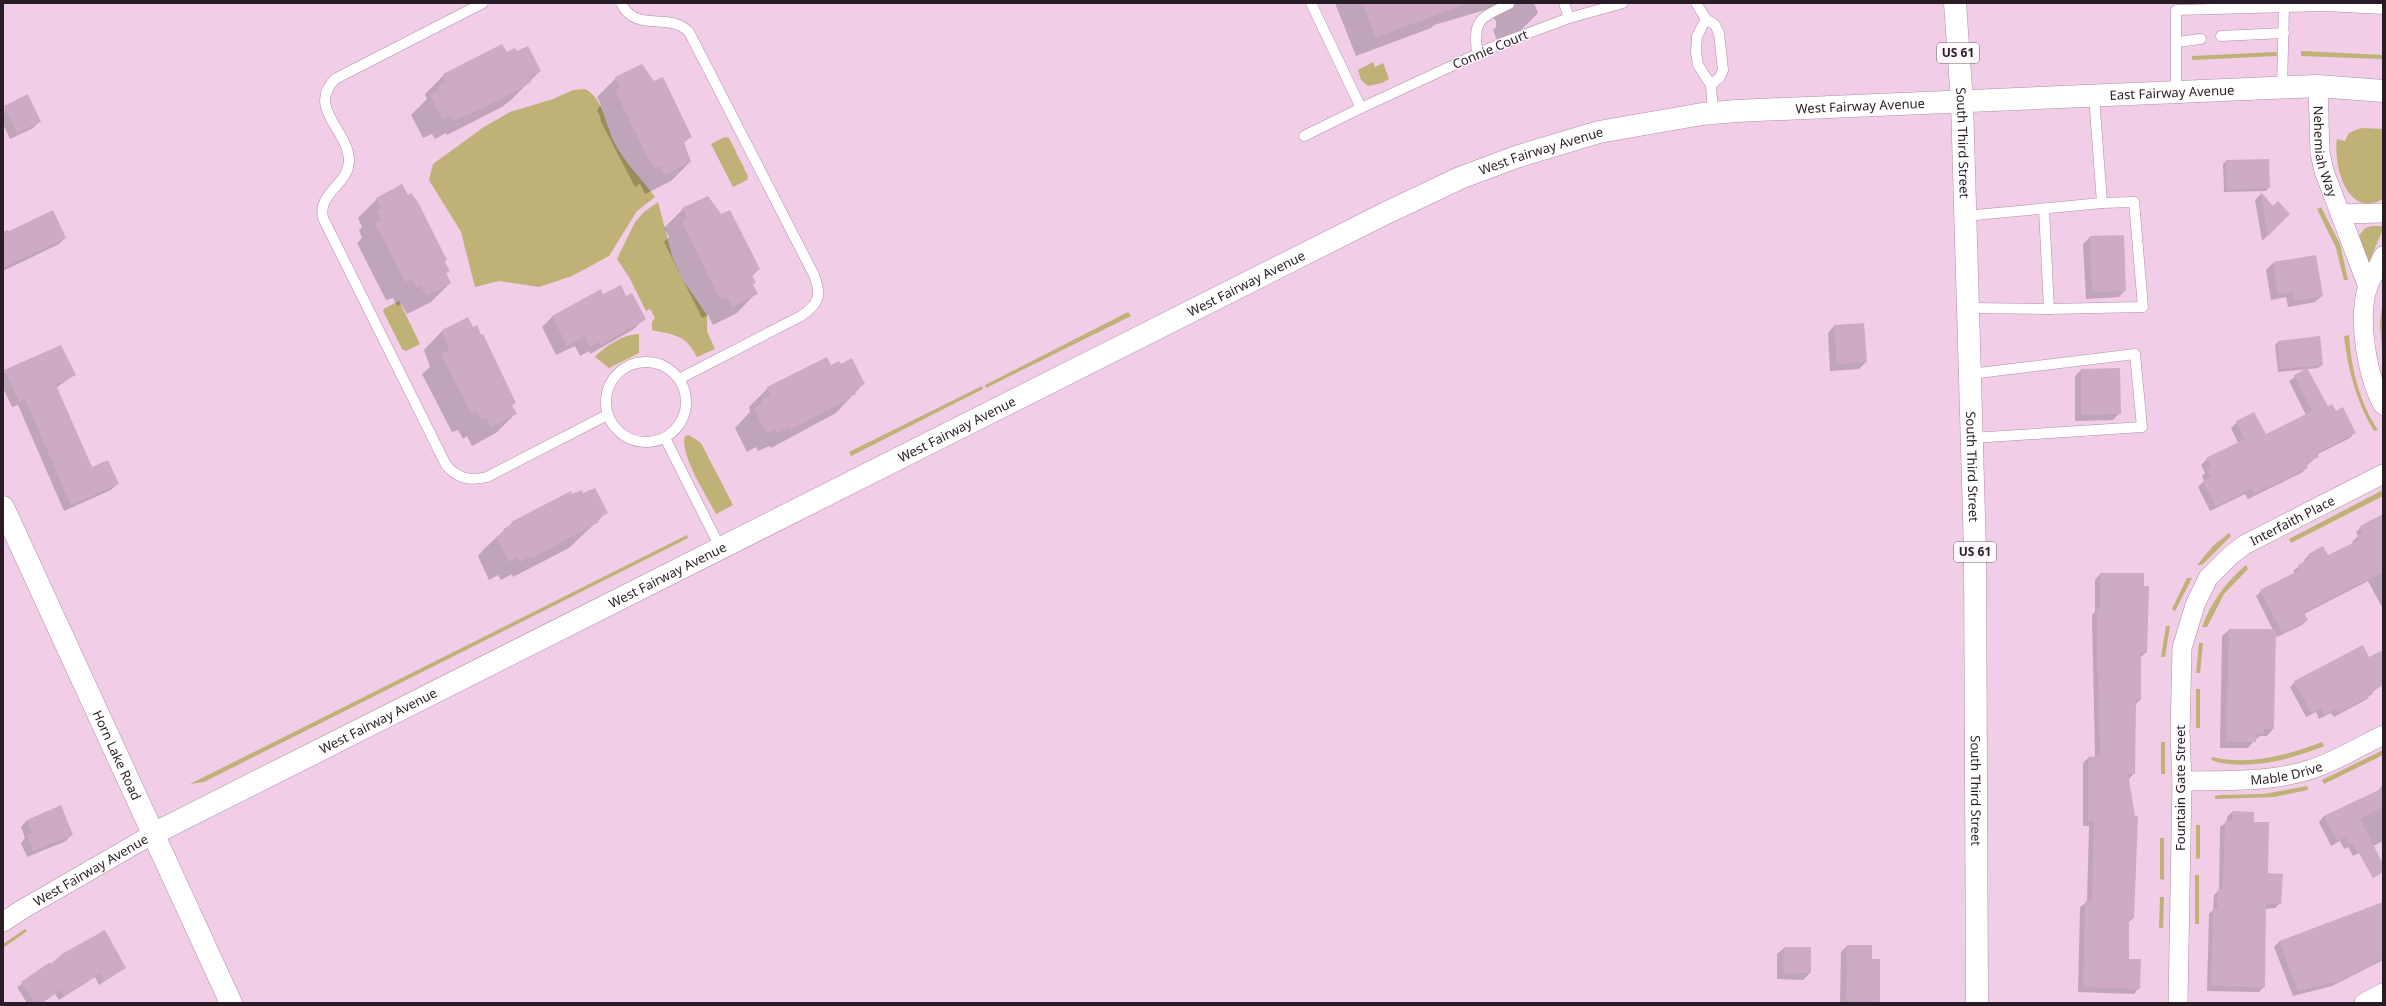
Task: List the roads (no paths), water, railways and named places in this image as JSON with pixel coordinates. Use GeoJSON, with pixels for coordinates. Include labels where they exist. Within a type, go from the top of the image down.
{"type":"FeatureCollection","features":[{"type":"Feature","properties":{"kind":"main road","name":"South Third Street"},"geometry":{"type":"LineString","coordinates":[[1955,3],[1962,102],[1976,559],[1977,1003]]}},
{"type":"Feature","properties":{"kind":"main road","name":"East Fairway Avenue"},"geometry":{"type":"LineString","coordinates":[[1962,102],[2318,86],[2383,91]]}},
{"type":"Feature","properties":{"kind":"main road","name":"West Fairway Avenue"},"geometry":{"type":"LineString","coordinates":[[153,834],[721,549],[1069,371],[1460,178],[1516,157],[1599,132],[1713,113],[1962,102]]}},
{"type":"Feature","properties":{"kind":"main road","name":"Horn Lake Road"},"geometry":{"type":"LineString","coordinates":[[3,508],[231,1003]]}},
{"type":"Feature","properties":{"kind":"street","name":"Nehemiah Way"},"geometry":{"type":"LineString","coordinates":[[2318,86],[2320,153],[2324,171],[2342,214],[2368,287]]}},
{"type":"Feature","properties":{"kind":"street","name":"Nehemiah Way"},"geometry":{"type":"LineString","coordinates":[[2342,214],[2383,213]]}},
{"type":"Feature","properties":{"kind":"street","name":"Nehemiah Way"},"geometry":{"type":"LineString","coordinates":[[2383,256],[2368,287],[2364,327],[2366,356],[2369,371],[2383,405]]}},
{"type":"Feature","properties":{"kind":"street","name":"Interfaith Place"},"geometry":{"type":"LineString","coordinates":[[2208,578],[2230,556],[2244,545],[2383,474]]}},
{"type":"Feature","properties":{"kind":"street","name":"Fountain Gate Street"},"geometry":{"type":"LineString","coordinates":[[2178,1003],[2182,780],[2180,733],[2182,648],[2195,605],[2208,578]]}},
{"type":"Feature","properties":{"kind":"street","name":"Mable Drive"},"geometry":{"type":"LineString","coordinates":[[2182,780],[2237,780],[2287,776],[2320,766],[2383,735]]}},
{"type":"Feature","properties":{"kind":"street","name":"West Fairway Avenue"},"geometry":{"type":"LineString","coordinates":[[3,922],[153,834]]}},
{"type":"Feature","properties":{"kind":"street"},"geometry":{"type":"LineString","coordinates":[[2364,1003],[2383,993]]}},
{"type":"Feature","properties":{"kind":"lane"},"geometry":{"type":"LineString","coordinates":[[483,3],[335,79],[328,86],[324,102],[347,150],[349,160],[344,177],[326,196],[322,204],[323,218],[446,465],[452,472],[467,480],[487,477],[607,415]]}},
{"type":"Feature","properties":{"kind":"lane"},"geometry":{"type":"LineString","coordinates":[[621,3],[628,12],[646,22],[678,23],[689,32],[814,275],[819,289],[815,304],[800,316],[679,379]]}},
{"type":"Feature","properties":{"kind":"lane"},"geometry":{"type":"LineString","coordinates":[[1311,3],[1362,108]]}},
{"type":"Feature","properties":{"kind":"lane"},"geometry":{"type":"LineString","coordinates":[[1564,3],[1569,18]]}},
{"type":"Feature","properties":{"kind":"lane","name":"Connie Court"},"geometry":{"type":"LineString","coordinates":[[1304,136],[1477,53],[1569,18],[1623,3]]}},
{"type":"Feature","properties":{"kind":"lane"},"geometry":{"type":"LineString","coordinates":[[1696,3],[1706,19],[1715,25],[1719,33],[1723,70],[1720,77],[1711,85]]}},
{"type":"Feature","properties":{"kind":"lane"},"geometry":{"type":"LineString","coordinates":[[1477,53],[1475,32],[1478,22],[1485,16],[1509,4]]}},
{"type":"Feature","properties":{"kind":"lane"},"geometry":{"type":"LineString","coordinates":[[2176,92],[2176,10],[2326,6],[2383,9]]}},
{"type":"Feature","properties":{"kind":"lane"},"geometry":{"type":"LineString","coordinates":[[2282,88],[2284,7]]}},
{"type":"Feature","properties":{"kind":"lane"},"geometry":{"type":"LineString","coordinates":[[1706,19],[1697,36],[1696,52],[1698,65],[1711,85],[1713,113]]}},
{"type":"Feature","properties":{"kind":"lane"},"geometry":{"type":"LineString","coordinates":[[2221,36],[2284,33]]}},
{"type":"Feature","properties":{"kind":"lane"},"geometry":{"type":"LineString","coordinates":[[2177,42],[2201,38]]}},
{"type":"Feature","properties":{"kind":"lane"},"geometry":{"type":"LineString","coordinates":[[2094,96],[2102,203]]}},
{"type":"Feature","properties":{"kind":"lane"},"geometry":{"type":"LineString","coordinates":[[1965,216],[2102,203],[2134,202],[2143,307],[2049,309],[1968,308]]}},
{"type":"Feature","properties":{"kind":"lane"},"geometry":{"type":"LineString","coordinates":[[2044,209],[2049,309]]}},
{"type":"Feature","properties":{"kind":"lane"},"geometry":{"type":"LineString","coordinates":[[1970,374],[2060,361],[2135,354],[2142,427],[1972,438]]}},
{"type":"Feature","properties":{"kind":"lane"},"geometry":{"type":"LineString","coordinates":[[638,363],[658,364],[670,370],[679,379],[684,391],[685,410],[678,426],[665,438],[647,442],[630,439],[615,428],[607,415],[606,400],[609,388],[616,376],[626,368],[638,363]]}},
{"type":"Feature","properties":{"kind":"lane"},"geometry":{"type":"LineString","coordinates":[[665,438],[721,549]]}}]}
